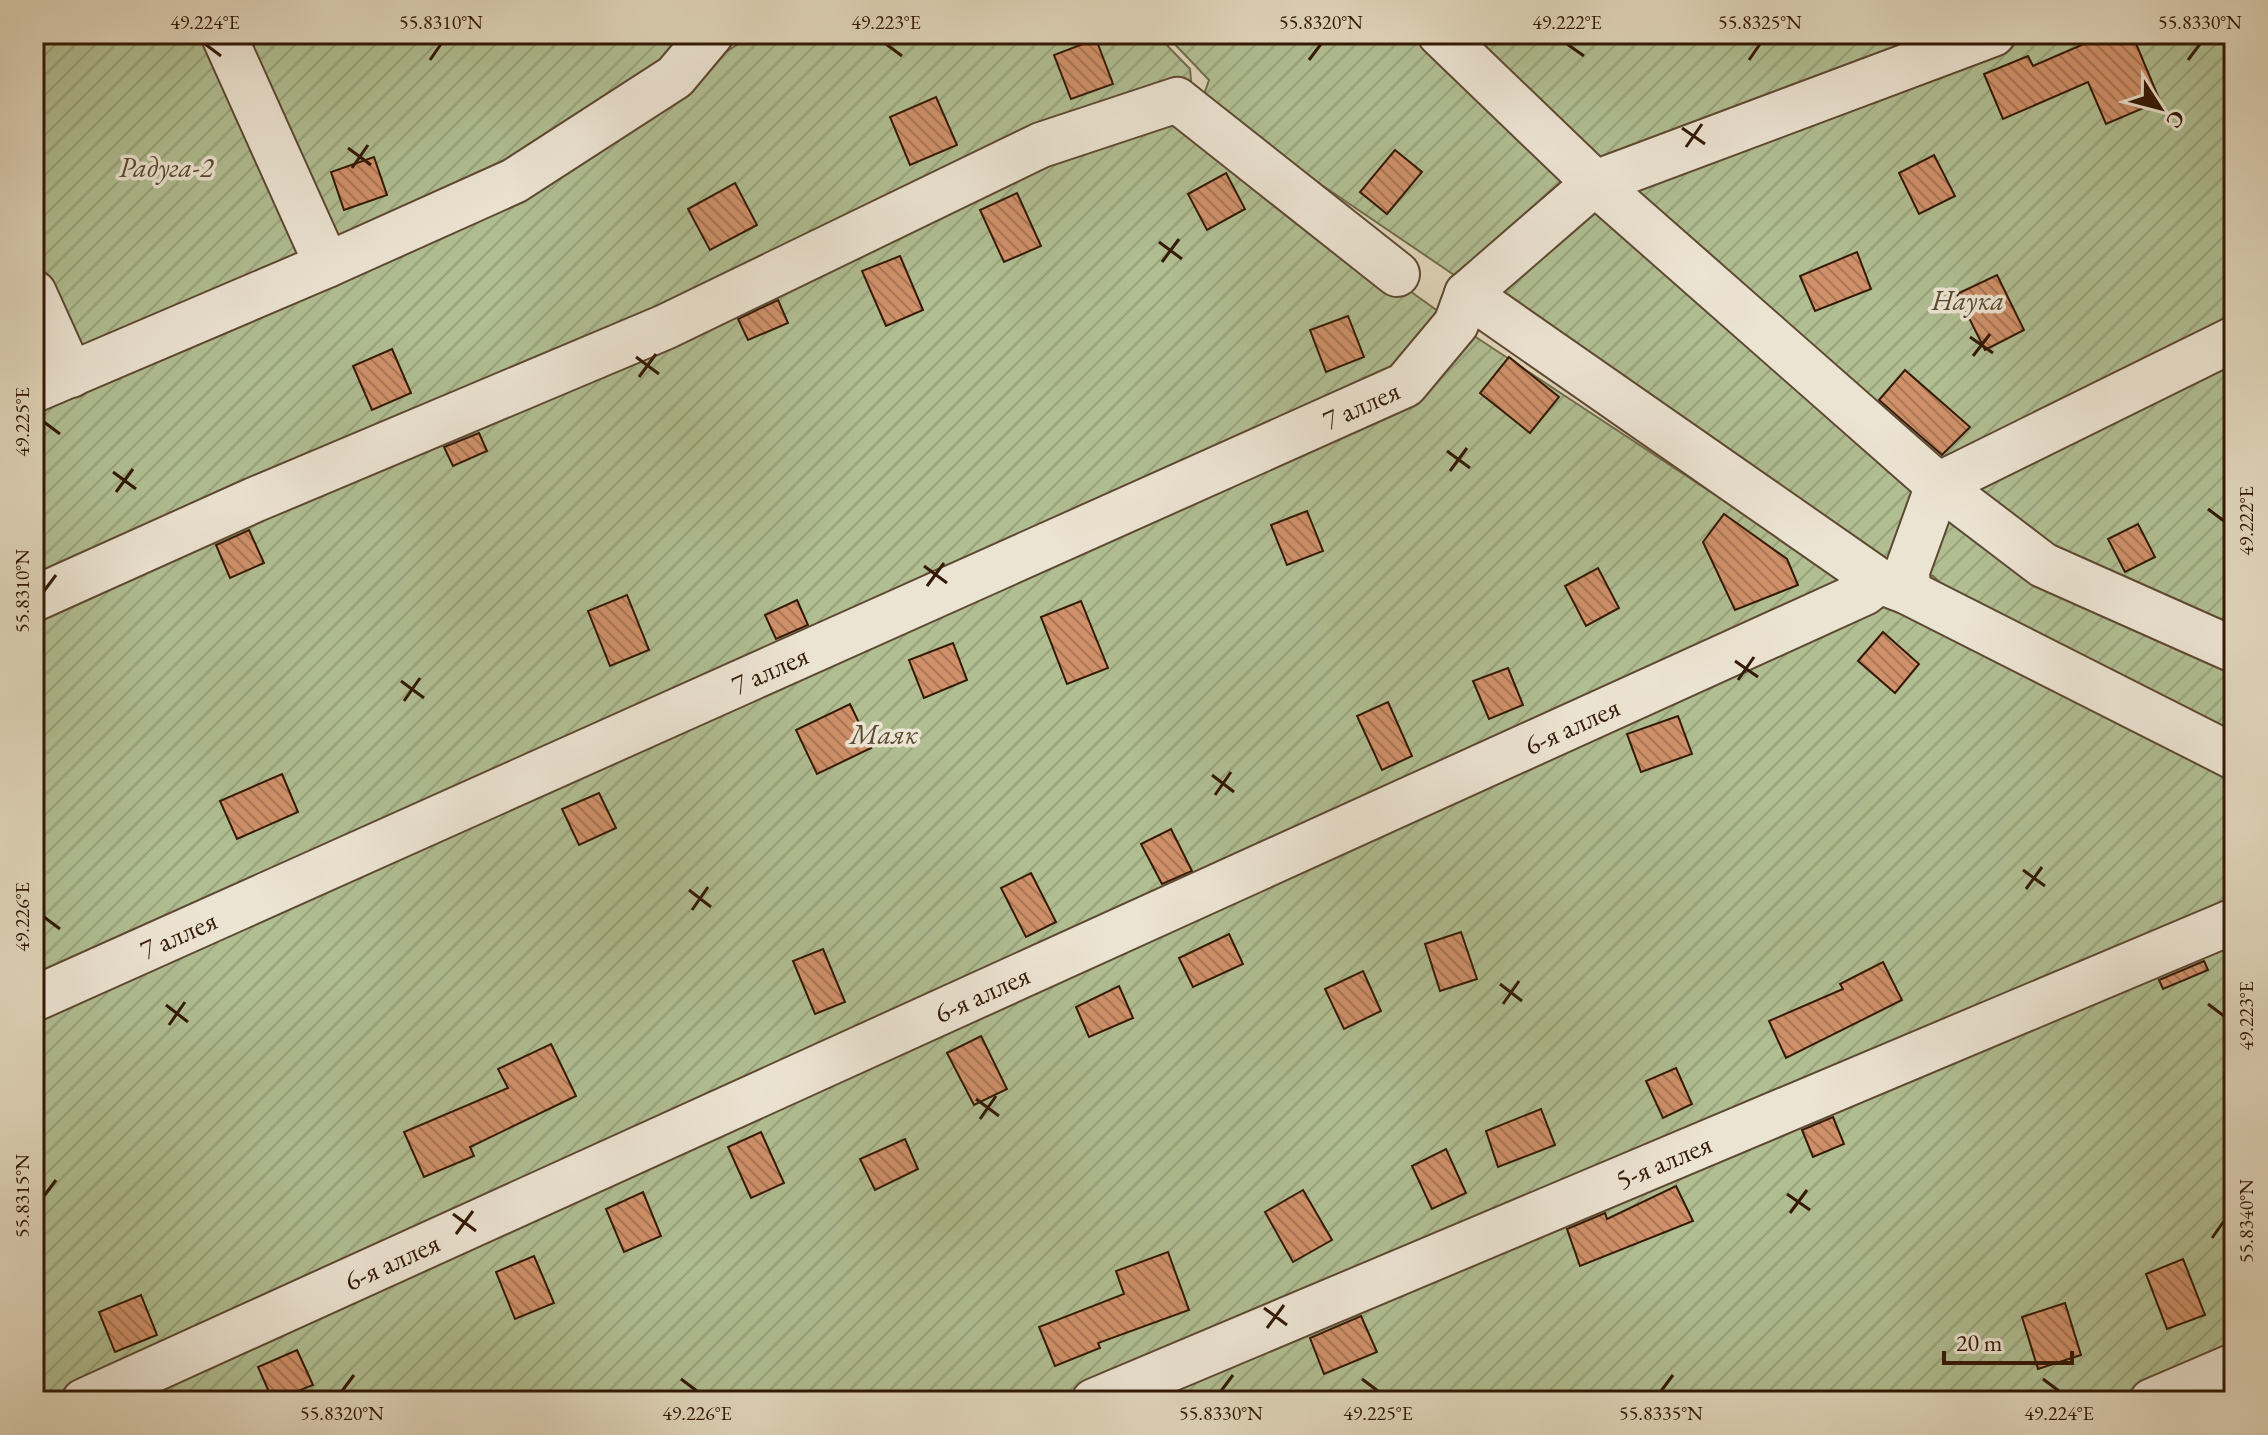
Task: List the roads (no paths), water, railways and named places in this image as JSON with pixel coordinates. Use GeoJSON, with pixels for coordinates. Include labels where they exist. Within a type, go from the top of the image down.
{"type":"FeatureCollection","features":[{"type":"Feature","properties":{"kind":"street"},"geometry":{"type":"LineString","coordinates":[[223,34],[327,265]]}},
{"type":"Feature","properties":{"kind":"street"},"geometry":{"type":"LineString","coordinates":[[34,293],[52,382],[327,265],[514,181],[675,77],[711,34]]}},
{"type":"Feature","properties":{"kind":"street"},"geometry":{"type":"LineString","coordinates":[[1440,34],[1595,183],[1938,485],[2043,565],[2234,650]]}},
{"type":"Feature","properties":{"kind":"street"},"geometry":{"type":"LineString","coordinates":[[1993,34],[1595,183],[1467,294],[1894,586],[2234,757]]}},
{"type":"Feature","properties":{"kind":"street"},"geometry":{"type":"LineString","coordinates":[[34,599],[254,500],[665,327],[1041,145],[1177,100],[1397,274]]}},
{"type":"Feature","properties":{"kind":"street","name":"7 аллея"},"geometry":{"type":"LineString","coordinates":[[34,999],[1405,385],[1456,324],[1467,294]]}},
{"type":"Feature","properties":{"kind":"street"},"geometry":{"type":"LineString","coordinates":[[1894,586],[1907,571],[1938,485],[2234,339]]}},
{"type":"Feature","properties":{"kind":"street","name":"6-я аллея"},"geometry":{"type":"LineString","coordinates":[[84,1401],[1864,593],[1894,586]]}},
{"type":"Feature","properties":{"kind":"street","name":"5-я аллея"},"geometry":{"type":"LineString","coordinates":[[1094,1401],[2234,921]]}},
{"type":"Feature","properties":{"kind":"street"},"geometry":{"type":"LineString","coordinates":[[2152,1401],[2234,1366]]}},
{"type":"Feature","properties":{"kind":"park label","name":"Радуга-2"},"geometry":{"type":"Point","coordinates":[166,167]}},
{"type":"Feature","properties":{"kind":"park label","name":"Наука"},"geometry":{"type":"Point","coordinates":[1968,300]}},
{"type":"Feature","properties":{"kind":"park label","name":"Маяк"},"geometry":{"type":"Point","coordinates":[884,734]}}]}
